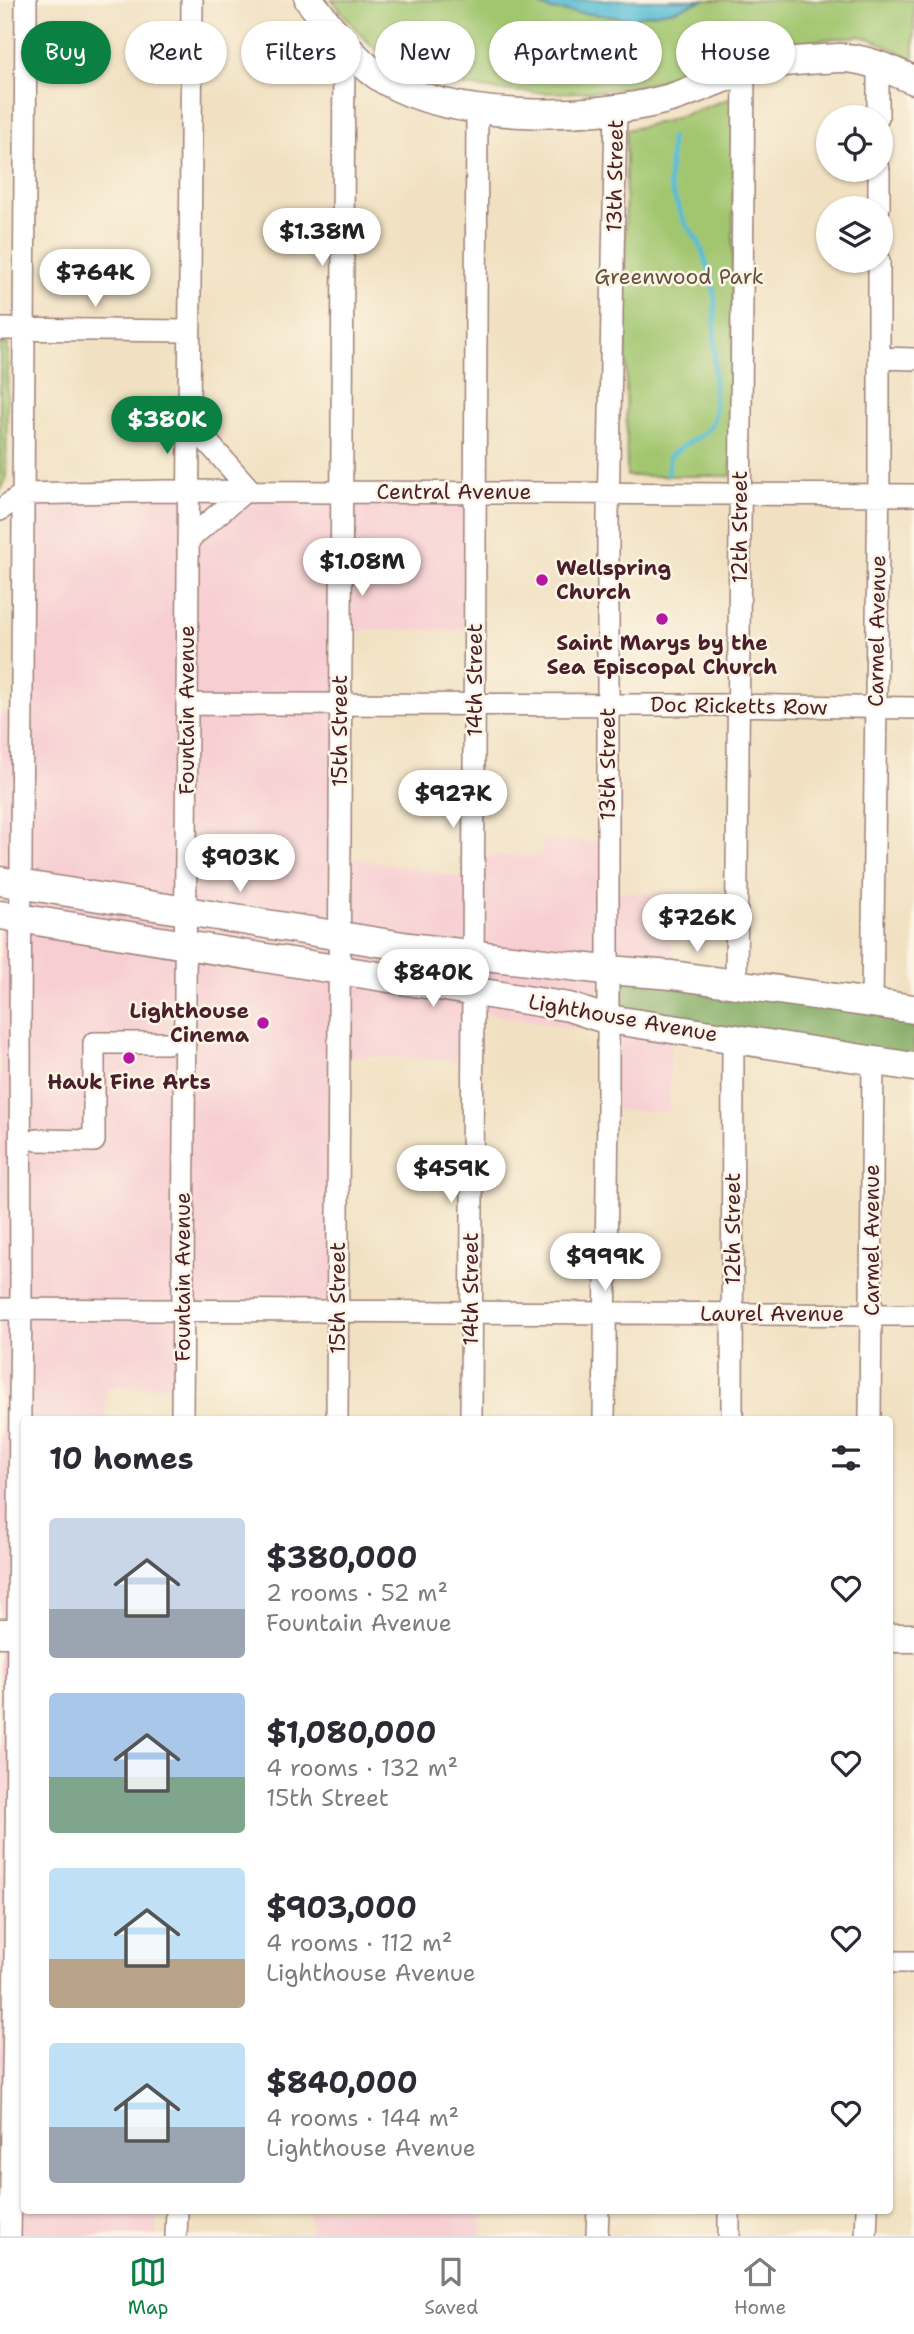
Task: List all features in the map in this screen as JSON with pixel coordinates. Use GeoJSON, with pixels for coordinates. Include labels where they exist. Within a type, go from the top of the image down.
{"type":"FeatureCollection","features":[{"type":"Feature","properties":{"kind":"main road"},"geometry":{"type":"LineString","coordinates":[[309,0],[326,21]]}},
{"type":"Feature","properties":{"kind":"main road"},"geometry":{"type":"LineString","coordinates":[[795,63],[853,58],[914,80]]}},
{"type":"Feature","properties":{"kind":"main road"},"geometry":{"type":"LineString","coordinates":[[361,61],[387,82],[417,95],[477,109],[543,113],[616,109],[661,101],[711,84]]}},
{"type":"Feature","properties":{"kind":"main road","name":"Lighthouse Avenue"},"geometry":{"type":"LineString","coordinates":[[12,899],[185,911],[473,956],[672,975],[914,1009]]}},
{"type":"Feature","properties":{"kind":"main road","name":"Lighthouse Avenue"},"geometry":{"type":"LineString","coordinates":[[12,899],[185,945],[569,1007],[608,1019],[914,1067]]}},
{"type":"Feature","properties":{"kind":"main road"},"geometry":{"type":"LineString","coordinates":[[893,1638],[914,1638]]}},
{"type":"Feature","properties":{"kind":"street"},"geometry":{"type":"LineString","coordinates":[[10,2236],[14,1633],[10,1309],[12,899],[23,494],[26,0]]}},
{"type":"Feature","properties":{"kind":"street","name":"Fountain Avenue"},"geometry":{"type":"LineString","coordinates":[[182,1416],[192,0]]}},
{"type":"Feature","properties":{"kind":"street"},"geometry":{"type":"LineString","coordinates":[[878,65],[878,105]]}},
{"type":"Feature","properties":{"kind":"street","name":"15th Street"},"geometry":{"type":"LineString","coordinates":[[337,1416],[344,84]]}},
{"type":"Feature","properties":{"kind":"street","name":"12th Street"},"geometry":{"type":"LineString","coordinates":[[736,984],[744,84]]}},
{"type":"Feature","properties":{"kind":"street","name":"14th Street"},"geometry":{"type":"LineString","coordinates":[[471,1416],[477,109]]}},
{"type":"Feature","properties":{"kind":"street","name":"13th Street"},"geometry":{"type":"LineString","coordinates":[[604,1416],[608,1019],[608,494],[616,109]]}},
{"type":"Feature","properties":{"kind":"street","name":"Carmel Avenue"},"geometry":{"type":"LineString","coordinates":[[872,1002],[879,273]]}},
{"type":"Feature","properties":{"kind":"street"},"geometry":{"type":"LineString","coordinates":[[0,329],[189,331]]}},
{"type":"Feature","properties":{"kind":"street"},"geometry":{"type":"LineString","coordinates":[[880,359],[914,359]]}},
{"type":"Feature","properties":{"kind":"street"},"geometry":{"type":"LineString","coordinates":[[187,540],[248,492],[188,420]]}},
{"type":"Feature","properties":{"kind":"street","name":"Central Avenue"},"geometry":{"type":"LineString","coordinates":[[23,494],[477,491],[914,495]]}},
{"type":"Feature","properties":{"kind":"street"},"geometry":{"type":"LineString","coordinates":[[0,510],[23,494]]}},
{"type":"Feature","properties":{"kind":"street","name":"Doc Ricketts Row"},"geometry":{"type":"LineString","coordinates":[[187,704],[914,708]]}},
{"type":"Feature","properties":{"kind":"street","name":"12th Street"},"geometry":{"type":"LineString","coordinates":[[732,1416],[733,1038]]}},
{"type":"Feature","properties":{"kind":"street"},"geometry":{"type":"LineString","coordinates":[[37,1140],[94,1141],[94,1043],[167,1043]]}},
{"type":"Feature","properties":{"kind":"street","name":"Carmel Avenue"},"geometry":{"type":"LineString","coordinates":[[870,1416],[873,1060]]}},
{"type":"Feature","properties":{"kind":"street","name":"Laurel Avenue"},"geometry":{"type":"LineString","coordinates":[[10,1309],[914,1315]]}},
{"type":"Feature","properties":{"kind":"street"},"geometry":{"type":"LineString","coordinates":[[893,1962],[914,1962]]}},
{"type":"Feature","properties":{"kind":"street"},"geometry":{"type":"LineString","coordinates":[[176,2236],[177,2214]]}},
{"type":"Feature","properties":{"kind":"street"},"geometry":{"type":"LineString","coordinates":[[597,2214],[597,2236]]}},
{"type":"Feature","properties":{"kind":"street"},"geometry":{"type":"LineString","coordinates":[[729,2214],[729,2236]]}},
{"type":"Feature","properties":{"kind":"street"},"geometry":{"type":"LineString","coordinates":[[866,2236],[867,2214]]}},
{"type":"Feature","properties":{"kind":"shaded area"},"geometry":{"type":"Polygon","coordinates":[[[476,491],[475,630],[341,630],[340,855],[473,880],[473,855],[542,857],[543,841],[608,842],[608,892],[674,894],[669,1112],[608,1110],[607,1034],[473,1011],[472,1061],[339,1055],[339,1312],[183,1309],[182,1387],[106,1386],[106,1416],[21,1416],[18,1633],[0,1633],[0,711],[22,714],[23,494],[476,491]]]}},
{"type":"Feature","properties":{"kind":"shaded area"},"geometry":{"type":"Polygon","coordinates":[[[21,1646],[21,2214],[157,2214],[157,2236],[0,2236],[0,1647],[21,1646]]]}},
{"type":"Feature","properties":{"kind":"shaded area"},"geometry":{"type":"Polygon","coordinates":[[[309,2214],[482,2214],[482,2236],[310,2236],[309,2214]]]}},
{"type":"Feature","properties":{"kind":"green space"},"geometry":{"type":"Polygon","coordinates":[[[332,0],[914,0],[914,59],[859,36],[795,43],[795,21],[676,21],[676,76],[662,80],[662,21],[489,21],[489,84],[644,84],[594,91],[516,92],[459,84],[475,84],[475,21],[375,21],[375,48],[361,34],[361,21],[349,21],[332,0]]]}},
{"type":"Feature","properties":{"kind":"green space","name":"Greenwood Park"},"geometry":{"type":"Polygon","coordinates":[[[734,97],[731,476],[627,476],[626,130],[666,121],[734,97]]]}},
{"type":"Feature","properties":{"kind":"green space"},"geometry":{"type":"Polygon","coordinates":[[[0,344],[8,344],[6,476],[0,490],[0,344]]]}},
{"type":"Feature","properties":{"kind":"green space"},"geometry":{"type":"Polygon","coordinates":[[[621,977],[914,1017],[914,1057],[617,1011],[621,977]]]}},
{"type":"Feature","properties":{"kind":"water"},"geometry":{"type":"Polygon","coordinates":[[[536,0],[704,0],[675,10],[628,18],[551,10],[536,0]]]}},
{"type":"Feature","properties":{"kind":"waterway"},"geometry":{"type":"LineString","coordinates":[[668,474],[669,458],[708,429],[715,410],[715,301],[712,279],[699,242],[685,223],[669,185],[671,137]]}},
{"type":"Feature","properties":{"kind":"place","name":"Wellspring Church"},"geometry":{"type":"Point","coordinates":[542,580]}},
{"type":"Feature","properties":{"kind":"place","name":"Saint Marys by the Sea Episcopal Church"},"geometry":{"type":"Point","coordinates":[662,619]}},
{"type":"Feature","properties":{"kind":"place","name":"Lighthouse Cinema"},"geometry":{"type":"Point","coordinates":[263,1023]}},
{"type":"Feature","properties":{"kind":"place","name":"Hauk Fine Arts"},"geometry":{"type":"Point","coordinates":[129,1058]}}]}
